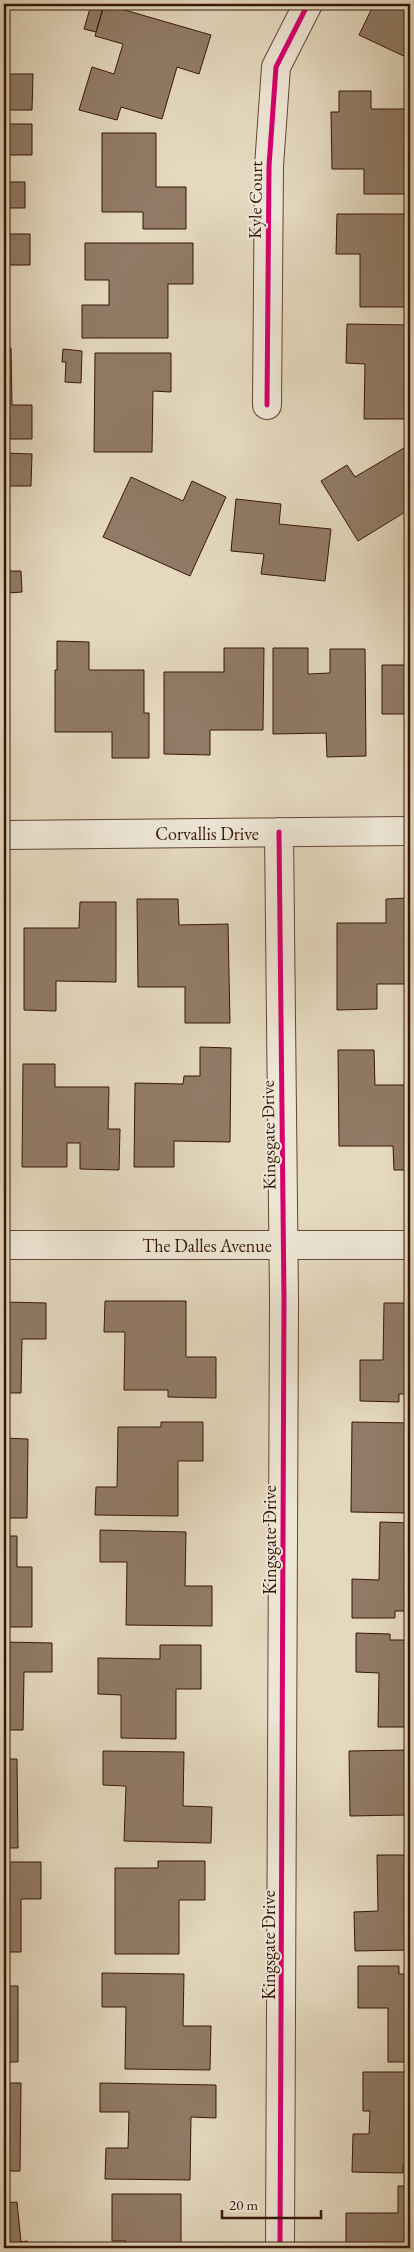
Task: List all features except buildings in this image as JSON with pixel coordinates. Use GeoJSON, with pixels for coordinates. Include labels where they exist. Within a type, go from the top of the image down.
{"type":"FeatureCollection","features":[{"type":"Feature","properties":{"kind":"street","name":"Kyle Court"},"geometry":{"type":"LineString","coordinates":[[268,405],[269,166],[276,66],[308,4]]}},
{"type":"Feature","properties":{"kind":"street","name":"Corvallis Drive"},"geometry":{"type":"LineString","coordinates":[[4,834],[410,831]]}},
{"type":"Feature","properties":{"kind":"street","name":"Kingsgate Drive"},"geometry":{"type":"LineString","coordinates":[[279,832],[283,1245],[280,2248]]}},
{"type":"Feature","properties":{"kind":"street","name":"The Dalles Avenue"},"geometry":{"type":"LineString","coordinates":[[4,1245],[410,1245]]}},
{"type":"Feature","properties":{"kind":"cycle path"},"geometry":{"type":"LineString","coordinates":[[267,405],[269,166],[276,67],[308,4]]}},
{"type":"Feature","properties":{"kind":"cycle path"},"geometry":{"type":"LineString","coordinates":[[279,832],[284,1300],[280,2248]]}}]}
